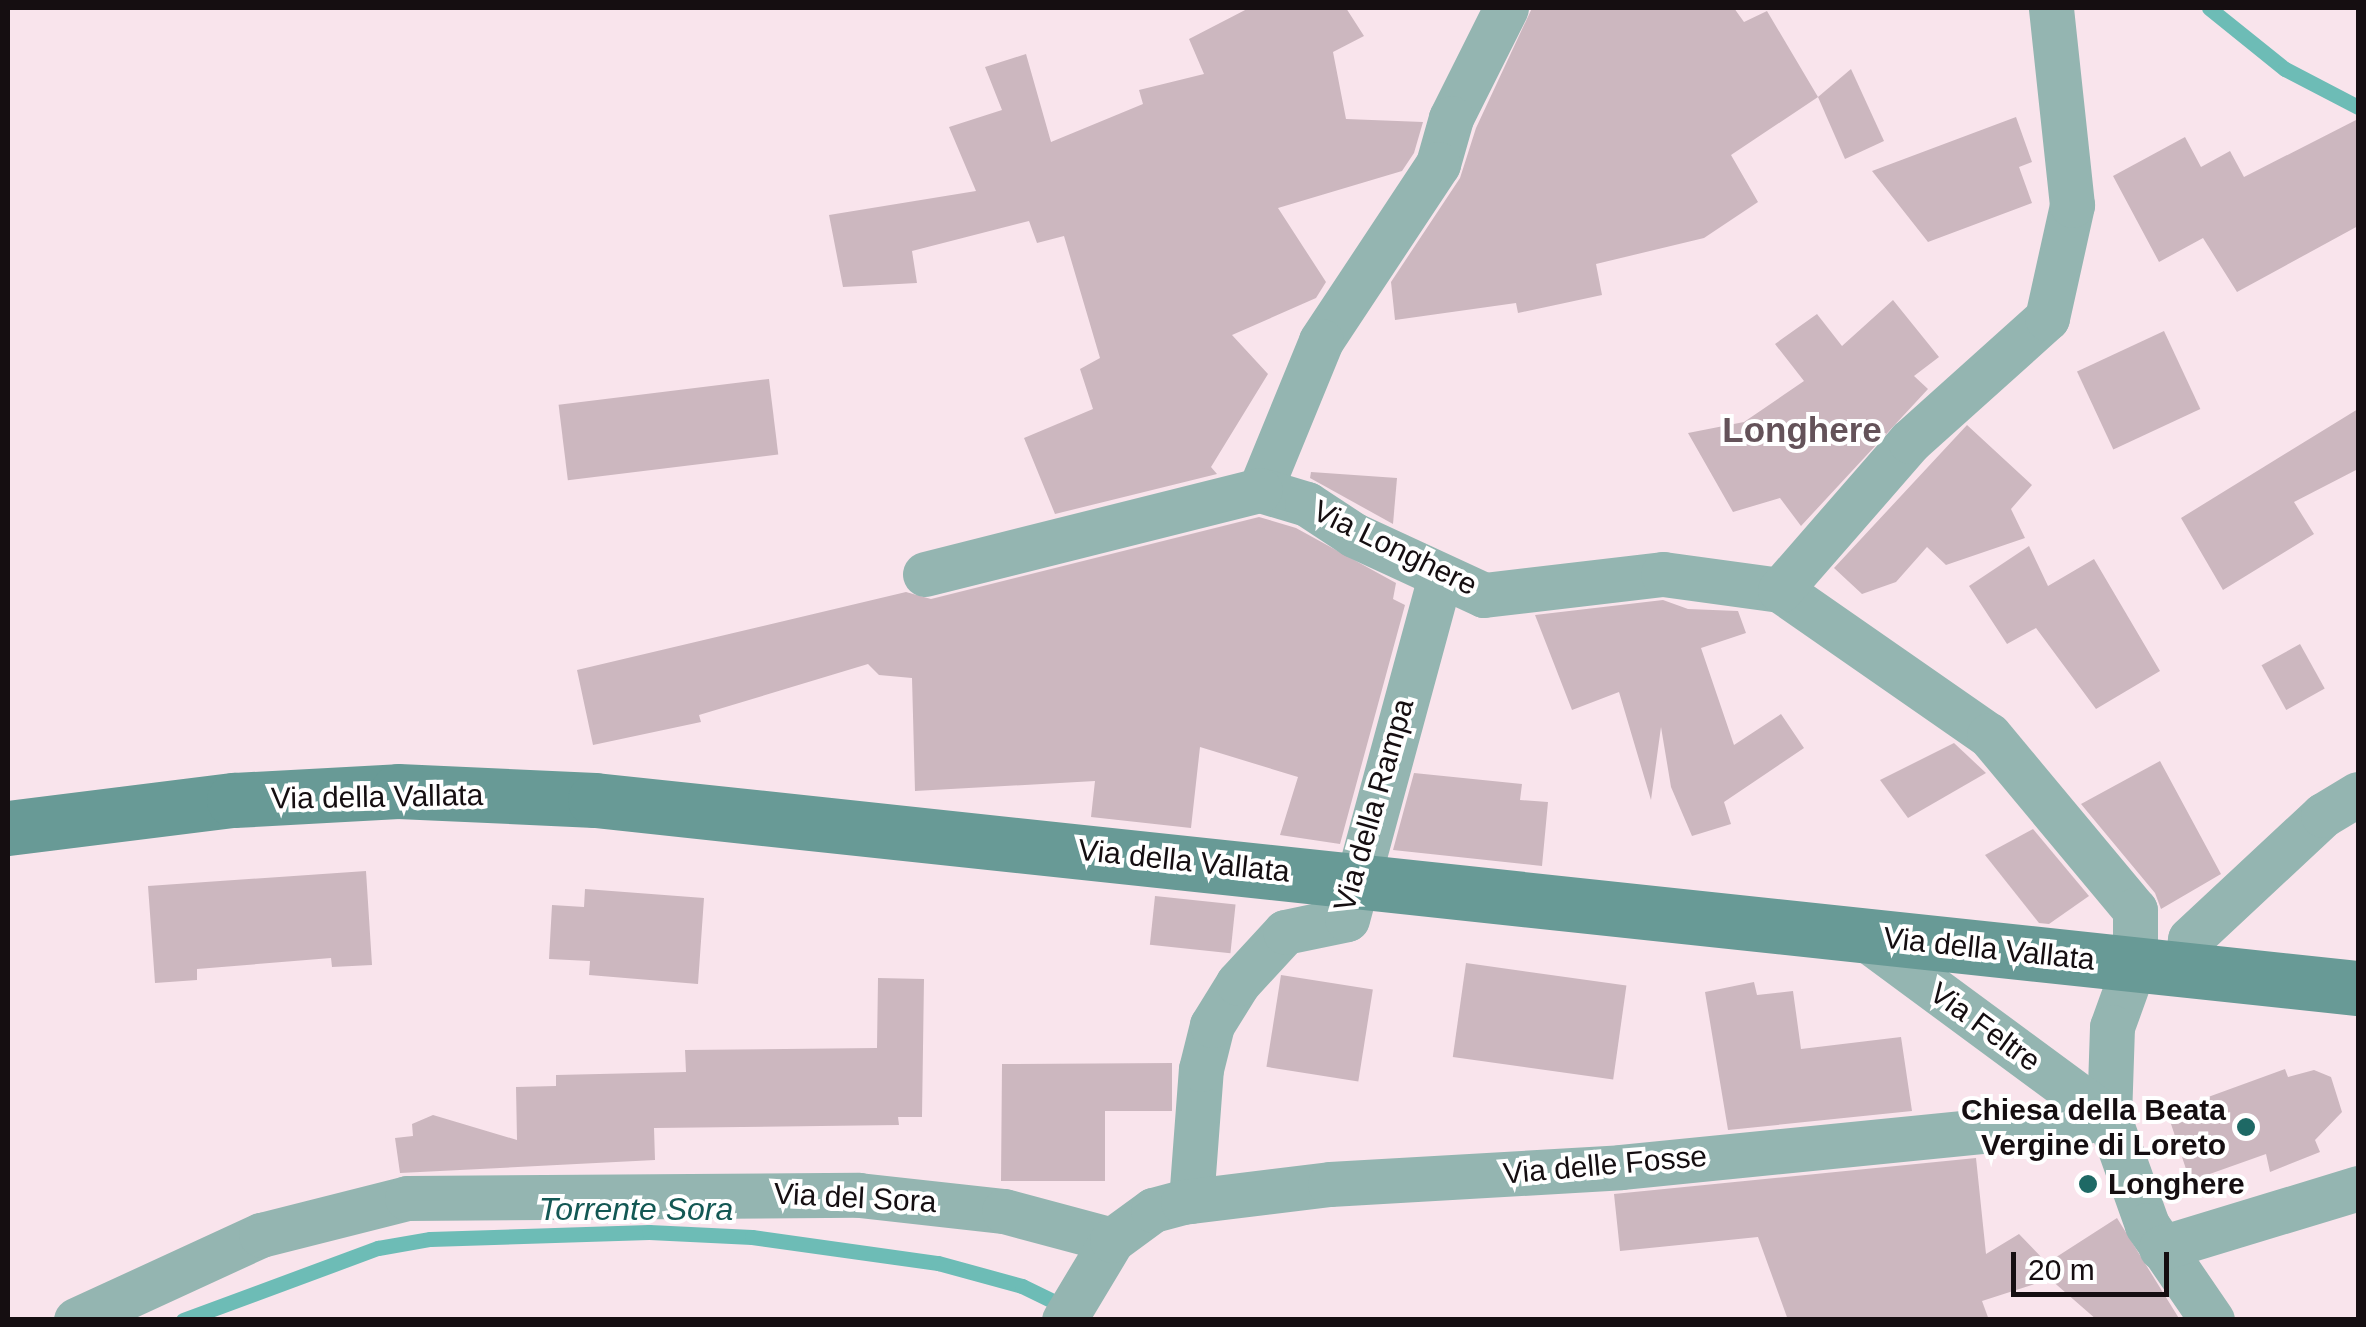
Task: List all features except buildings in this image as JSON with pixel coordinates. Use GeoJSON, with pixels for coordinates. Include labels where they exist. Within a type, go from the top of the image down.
{"type":"FeatureCollection","features":[{"type":"Feature","properties":{"kind":"main road","name":"Via della Vallata"},"geometry":{"type":"LineString","coordinates":[[8,828],[234,800],[437,793],[595,800],[2358,988]]}},
{"type":"Feature","properties":{"kind":"street"},"geometry":{"type":"LineString","coordinates":[[924,574],[1260,490],[1321,341],[1438,164],[1451,118],[1506,8]]}},
{"type":"Feature","properties":{"kind":"street"},"geometry":{"type":"LineString","coordinates":[[1780,590],[1910,441],[2047,318],[2072,206],[2051,8]]}},
{"type":"Feature","properties":{"kind":"street","name":"Via Longhere"},"geometry":{"type":"LineString","coordinates":[[1260,490],[1307,504],[1440,576],[1484,595],[1664,574],[1780,590],[1989,735],[2134,910],[2160,966]]}},
{"type":"Feature","properties":{"kind":"street","name":"Via della Rampa"},"geometry":{"type":"LineString","coordinates":[[1190,1201],[1200,1068],[1212,1025],[1238,983],[1284,932],[1347,919],[1440,576]]}},
{"type":"Feature","properties":{"kind":"street"},"geometry":{"type":"LineString","coordinates":[[2212,1320],[2161,1248],[2109,1118],[2112,1027],[2160,966],[2323,815],[2358,794]]}},
{"type":"Feature","properties":{"kind":"street","name":"Via Feltre"},"geometry":{"type":"LineString","coordinates":[[1862,936],[2109,1118]]}},
{"type":"Feature","properties":{"kind":"street","name":"Via delle Fosse"},"geometry":{"type":"LineString","coordinates":[[1112,1240],[1153,1210],[1190,1201],[2109,1118]]}},
{"type":"Feature","properties":{"kind":"street"},"geometry":{"type":"LineString","coordinates":[[2161,1248],[2358,1188]]}},
{"type":"Feature","properties":{"kind":"street","name":"Via del Sora"},"geometry":{"type":"LineString","coordinates":[[76,1320],[260,1235],[407,1198],[858,1196],[1004,1211],[1112,1240]]}},
{"type":"Feature","properties":{"kind":"street"},"geometry":{"type":"LineString","coordinates":[[1064,1320],[1112,1240]]}},
{"type":"Feature","properties":{"kind":"waterway"},"geometry":{"type":"LineString","coordinates":[[2209,8],[2285,69],[2358,107]]}},
{"type":"Feature","properties":{"kind":"waterway","name":"Torrente Sora"},"geometry":{"type":"LineString","coordinates":[[183,1320],[378,1248],[430,1239],[649,1232],[752,1237],[938,1263],[1022,1286],[1065,1307]]}},
{"type":"Feature","properties":{"kind":"place","name":"Chiesa della Beata Vergine di Loreto"},"geometry":{"type":"Point","coordinates":[2246,1127]}},
{"type":"Feature","properties":{"kind":"place","name":"Longhere"},"geometry":{"type":"Point","coordinates":[2088,1184]}},
{"type":"Feature","properties":{"kind":"district","name":"Longhere"},"geometry":{"type":"Point","coordinates":[1802,430]}}]}
